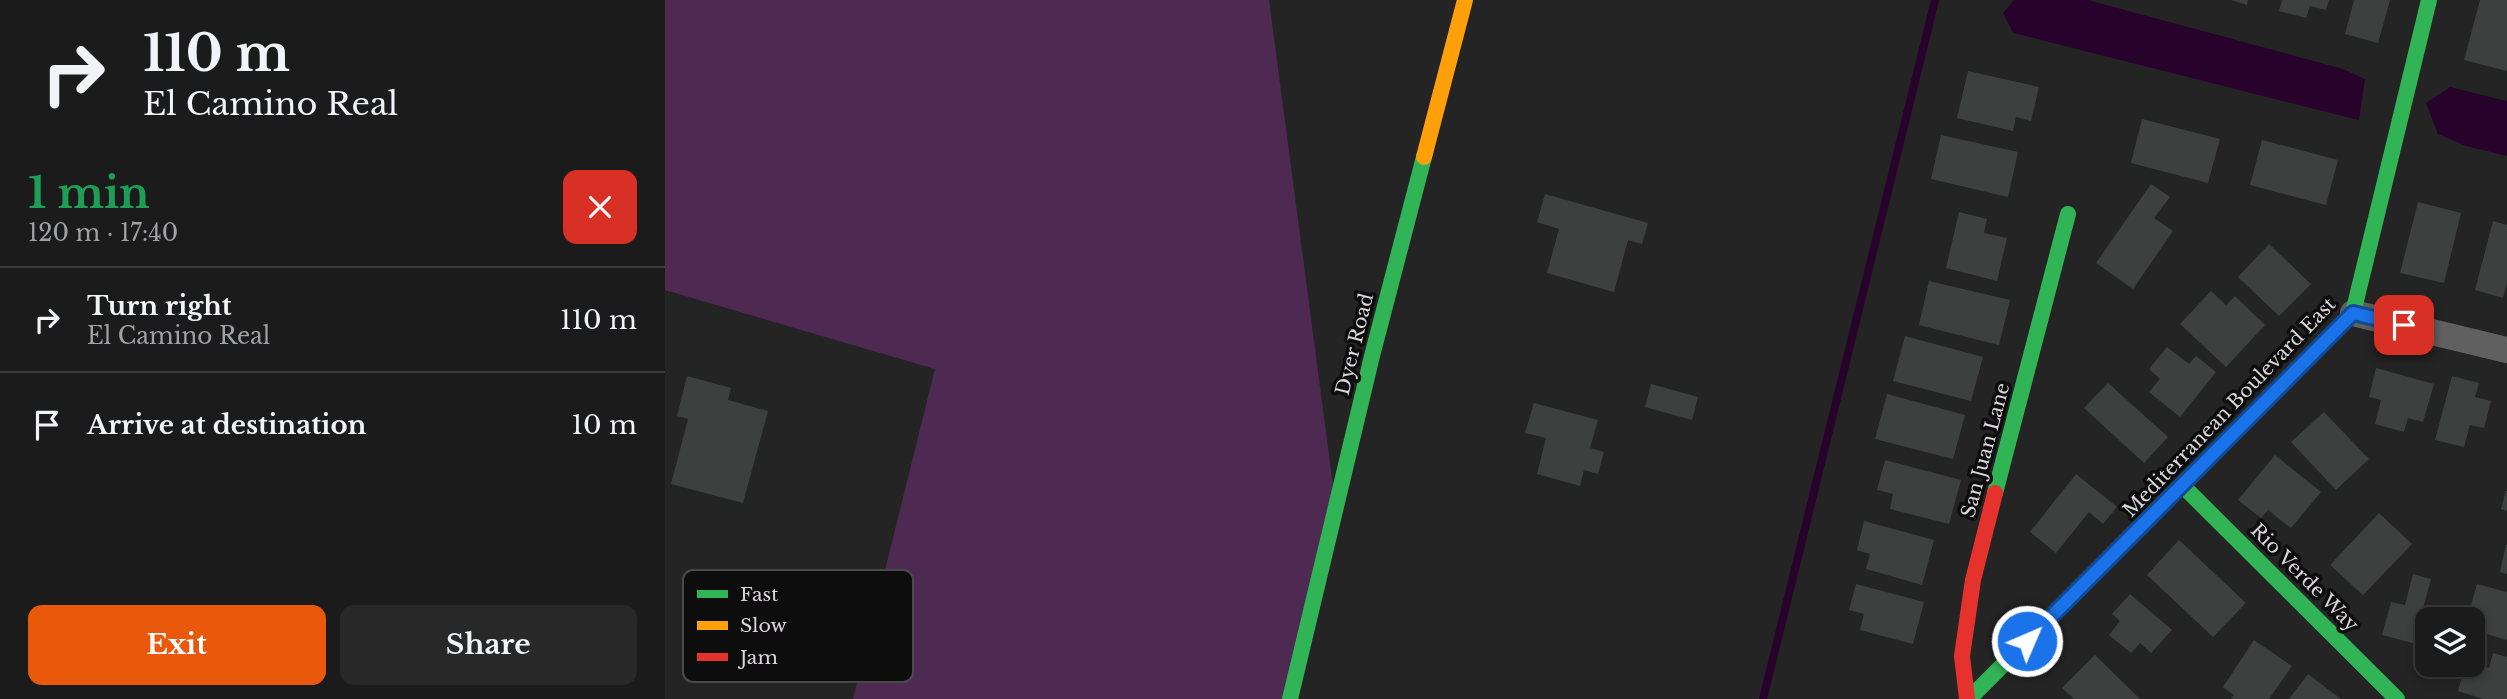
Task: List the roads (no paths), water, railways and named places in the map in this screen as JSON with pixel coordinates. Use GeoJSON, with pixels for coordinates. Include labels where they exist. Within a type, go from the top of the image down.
{"type":"FeatureCollection","features":[{"type":"Feature","properties":{"kind":"street","name":"Dyer Road"},"geometry":{"type":"LineString","coordinates":[[1290,699],[1372,356],[1465,0]]}},
{"type":"Feature","properties":{"kind":"street","name":"Mediterranean Boulevard East"},"geometry":{"type":"LineString","coordinates":[[1968,699],[2353,313],[2429,0]]}},
{"type":"Feature","properties":{"kind":"street","name":"San Juan Lane"},"geometry":{"type":"LineString","coordinates":[[1968,699],[1962,656],[1973,580],[2067,214]]}},
{"type":"Feature","properties":{"kind":"street"},"geometry":{"type":"LineString","coordinates":[[2353,313],[2507,350]]}},
{"type":"Feature","properties":{"kind":"street","name":"Rio Verde Way"},"geometry":{"type":"LineString","coordinates":[[2183,486],[2397,699]]}},
{"type":"Feature","properties":{"kind":"waterway"},"geometry":{"type":"LineString","coordinates":[[1763,699],[1935,0]]}}]}
